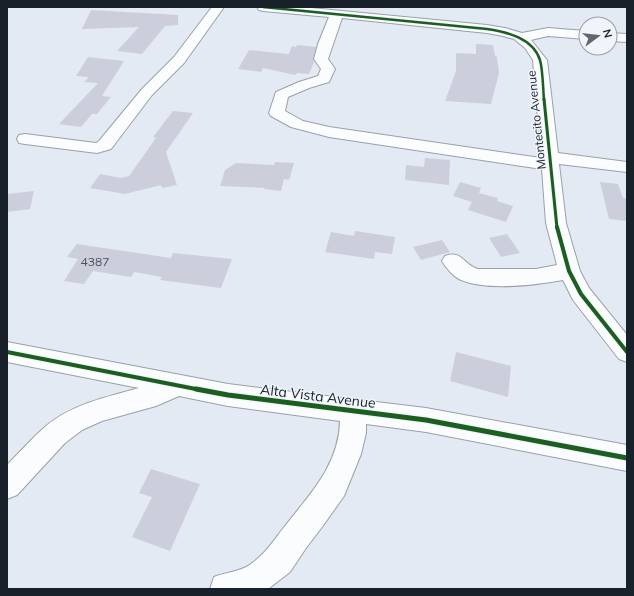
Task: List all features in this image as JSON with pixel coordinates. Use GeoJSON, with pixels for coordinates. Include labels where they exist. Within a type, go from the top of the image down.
{"type":"FeatureCollection","features":[{"type":"Feature","properties":{"kind":"street"},"geometry":{"type":"LineString","coordinates":[[25,139],[96,148],[105,145],[147,92],[179,60],[218,7]]}},
{"type":"Feature","properties":{"kind":"street","name":"Montecito Avenue"},"geometry":{"type":"LineString","coordinates":[[263,7],[487,28],[504,31],[520,38],[531,46],[540,60],[556,223],[569,271],[581,294],[627,352]]}},
{"type":"Feature","properties":{"kind":"street"},"geometry":{"type":"LineString","coordinates":[[337,14],[325,44],[321,59],[328,69],[324,79],[304,85],[281,95],[277,113],[297,124],[329,132],[484,154],[550,162],[587,161],[627,167]]}},
{"type":"Feature","properties":{"kind":"street"},"geometry":{"type":"LineString","coordinates":[[520,38],[548,32],[578,34]]}},
{"type":"Feature","properties":{"kind":"street"},"geometry":{"type":"LineString","coordinates":[[452,261],[467,274],[478,277],[536,277],[569,271]]}},
{"type":"Feature","properties":{"kind":"street","name":"Alta Vista Avenue"},"geometry":{"type":"LineString","coordinates":[[7,352],[228,395],[426,420],[627,458]]}},
{"type":"Feature","properties":{"kind":"street"},"geometry":{"type":"LineString","coordinates":[[7,485],[56,434],[73,422],[97,411],[156,395],[177,385]]}},
{"type":"Feature","properties":{"kind":"street"},"geometry":{"type":"LineString","coordinates":[[225,588],[242,586],[261,576],[279,561],[295,537],[312,517],[334,486],[347,454],[353,432],[353,411]]}},
{"type":"Feature","properties":{"kind":"building"},"geometry":{"type":"Polygon","coordinates":[[[91,10],[178,15],[178,25],[165,26],[142,54],[117,51],[139,27],[82,29],[91,10]]]}},
{"type":"Feature","properties":{"kind":"building"},"geometry":{"type":"Polygon","coordinates":[[[476,44],[493,45],[495,56],[497,57],[499,73],[491,104],[445,101],[456,71],[456,53],[476,54],[476,44]]]}},
{"type":"Feature","properties":{"kind":"building"},"geometry":{"type":"Polygon","coordinates":[[[297,45],[316,47],[313,59],[314,62],[309,74],[297,73],[295,75],[263,68],[261,72],[238,69],[249,50],[289,54],[292,46],[296,47],[297,45]]]}},
{"type":"Feature","properties":{"kind":"building"},"geometry":{"type":"Polygon","coordinates":[[[88,57],[124,61],[102,96],[111,97],[97,114],[92,114],[81,127],[59,124],[98,83],[84,82],[89,77],[76,76],[88,57]]]}},
{"type":"Feature","properties":{"kind":"building"},"geometry":{"type":"Polygon","coordinates":[[[173,111],[193,113],[166,152],[177,185],[162,188],[161,185],[125,194],[90,188],[100,174],[121,178],[129,176],[156,138],[153,137],[173,111]]]}},
{"type":"Feature","properties":{"kind":"building"},"geometry":{"type":"Polygon","coordinates":[[[425,158],[450,160],[449,185],[405,180],[406,165],[424,167],[425,158]]]}},
{"type":"Feature","properties":{"kind":"building"},"geometry":{"type":"Polygon","coordinates":[[[275,162],[294,163],[289,180],[284,179],[281,191],[264,189],[265,188],[220,186],[225,170],[236,163],[274,165],[275,162]]]}},
{"type":"Feature","properties":{"kind":"building"},"geometry":{"type":"Polygon","coordinates":[[[460,182],[481,188],[479,193],[498,198],[497,201],[513,206],[506,222],[468,210],[472,202],[453,196],[460,182]]]}},
{"type":"Feature","properties":{"kind":"building"},"geometry":{"type":"Polygon","coordinates":[[[600,182],[618,184],[623,198],[627,199],[627,221],[609,219],[600,182]]]}},
{"type":"Feature","properties":{"kind":"building"},"geometry":{"type":"Polygon","coordinates":[[[34,191],[30,209],[7,212],[7,194],[34,191]]]}},
{"type":"Feature","properties":{"kind":"building"},"geometry":{"type":"Polygon","coordinates":[[[355,231],[395,237],[392,254],[375,252],[374,259],[325,252],[331,232],[354,236],[355,231]]]}},
{"type":"Feature","properties":{"kind":"building"},"geometry":{"type":"Polygon","coordinates":[[[507,234],[520,253],[501,257],[489,238],[507,234]]]}},
{"type":"Feature","properties":{"kind":"building"},"geometry":{"type":"Polygon","coordinates":[[[442,240],[450,252],[421,260],[413,247],[442,240]]]}},
{"type":"Feature","properties":{"kind":"building"},"geometry":{"type":"Polygon","coordinates":[[[77,244],[171,258],[173,253],[232,259],[221,288],[160,280],[162,277],[134,272],[131,277],[93,271],[84,284],[64,281],[78,259],[67,257],[77,244]]]}},
{"type":"Feature","properties":{"kind":"building"},"geometry":{"type":"Polygon","coordinates":[[[456,352],[511,366],[508,397],[450,381],[456,352]]]}},
{"type":"Feature","properties":{"kind":"building"},"geometry":{"type":"Polygon","coordinates":[[[151,469],[200,484],[170,551],[132,537],[152,497],[139,493],[151,469]]]}},
{"type":"Feature","properties":{"kind":"cycle path"},"geometry":{"type":"LineString","coordinates":[[263,7],[487,29],[512,34],[524,40],[540,60],[556,223],[569,271],[581,294],[627,352]]}},
{"type":"Feature","properties":{"kind":"cycle path"},"geometry":{"type":"LineString","coordinates":[[7,352],[228,395],[426,420],[627,458]]}}]}
